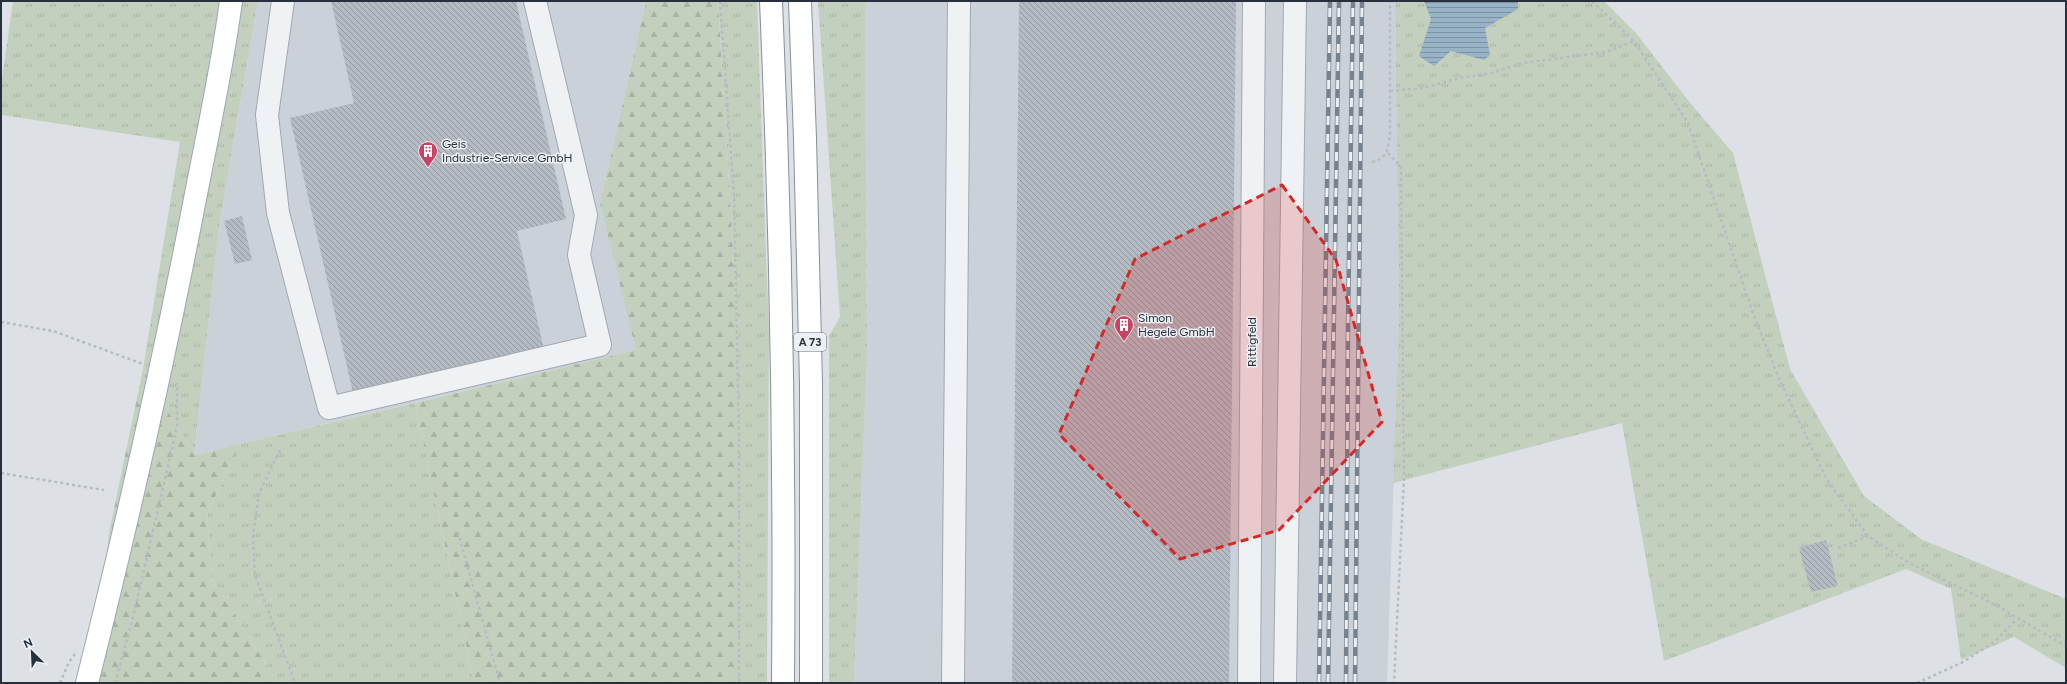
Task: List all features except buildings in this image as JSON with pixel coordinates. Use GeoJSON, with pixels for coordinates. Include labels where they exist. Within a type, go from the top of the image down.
{"type":"FeatureCollection","features":[{"type":"Feature","properties":{"kind":"main road"},"geometry":{"type":"LineString","coordinates":[[87,683],[127,523],[160,370],[211,115],[231,1]]}},
{"type":"Feature","properties":{"kind":"main road","name":"A 73"},"geometry":{"type":"LineString","coordinates":[[771,1],[782,297],[784,551],[783,683]]}},
{"type":"Feature","properties":{"kind":"main road","name":"A 73"},"geometry":{"type":"LineString","coordinates":[[800,1],[811,377],[811,683]]}},
{"type":"Feature","properties":{"kind":"street"},"geometry":{"type":"LineString","coordinates":[[283,1],[266,115],[278,213],[328,408],[600,345],[579,255],[586,215],[535,1]]}},
{"type":"Feature","properties":{"kind":"street"},"geometry":{"type":"LineString","coordinates":[[953,683],[960,1]]}},
{"type":"Feature","properties":{"kind":"street","name":"Rittigfeld"},"geometry":{"type":"LineString","coordinates":[[1249,683],[1254,1]]}},
{"type":"Feature","properties":{"kind":"street"},"geometry":{"type":"LineString","coordinates":[[1286,683],[1295,1]]}},
{"type":"Feature","properties":{"kind":"path"},"geometry":{"type":"LineString","coordinates":[[720,1],[734,196],[739,443],[739,683]]}},
{"type":"Feature","properties":{"kind":"path"},"geometry":{"type":"LineString","coordinates":[[1372,162],[1380,160],[1388,153],[1390,134],[1390,1]]}},
{"type":"Feature","properties":{"kind":"path"},"geometry":{"type":"LineString","coordinates":[[1592,1],[1634,41],[1688,123],[1755,319],[1780,383],[1827,480],[1868,536],[1909,564],[1990,602],[2066,646]]}},
{"type":"Feature","properties":{"kind":"path"},"geometry":{"type":"LineString","coordinates":[[1390,91],[1423,88],[1459,78],[1491,73],[1523,63],[1606,52],[1634,41]]}},
{"type":"Feature","properties":{"kind":"path"},"geometry":{"type":"LineString","coordinates":[[1388,153],[1401,167],[1404,478],[1394,683]]}},
{"type":"Feature","properties":{"kind":"path"},"geometry":{"type":"LineString","coordinates":[[1,322],[53,331],[160,370]]}},
{"type":"Feature","properties":{"kind":"path"},"geometry":{"type":"LineString","coordinates":[[280,450],[259,494],[253,536],[255,575],[295,683]]}},
{"type":"Feature","properties":{"kind":"path"},"geometry":{"type":"LineString","coordinates":[[1,473],[104,490]]}},
{"type":"Feature","properties":{"kind":"path"},"geometry":{"type":"LineString","coordinates":[[458,532],[500,683]]}},
{"type":"Feature","properties":{"kind":"path"},"geometry":{"type":"LineString","coordinates":[[1838,548],[1868,536]]}},
{"type":"Feature","properties":{"kind":"path"},"geometry":{"type":"LineString","coordinates":[[1917,683],[1964,662],[1994,642],[2017,619]]}},
{"type":"Feature","properties":{"kind":"highlighted area"},"geometry":{"type":"Polygon","coordinates":[[[1282,185],[1336,260],[1382,422],[1279,530],[1180,559],[1059,434],[1135,259],[1282,185]]]}},
{"type":"Feature","properties":{"kind":"shaded area"},"geometry":{"type":"Polygon","coordinates":[[[258,1],[646,1],[600,203],[637,350],[194,455],[219,225],[258,1]]]}},
{"type":"Feature","properties":{"kind":"shaded area"},"geometry":{"type":"Polygon","coordinates":[[[865,1],[1395,1],[1399,319],[1387,683],[854,683],[867,355],[865,1]]]}},
{"type":"Feature","properties":{"kind":"green space"},"geometry":{"type":"Polygon","coordinates":[[[13,1],[258,1],[219,225],[194,455],[143,369],[180,142],[1,115],[1,86],[13,1]]]}},
{"type":"Feature","properties":{"kind":"green space"},"geometry":{"type":"Polygon","coordinates":[[[646,1],[718,1],[738,332],[738,683],[474,683],[415,403],[636,350],[600,203],[646,1]]]}},
{"type":"Feature","properties":{"kind":"green space"},"geometry":{"type":"Polygon","coordinates":[[[718,1],[757,1],[769,335],[767,683],[738,683],[738,332],[718,1]]]}},
{"type":"Feature","properties":{"kind":"green space"},"geometry":{"type":"Polygon","coordinates":[[[818,1],[865,1],[867,355],[854,683],[829,683],[829,336],[840,317],[818,1]]]}},
{"type":"Feature","properties":{"kind":"green space"},"geometry":{"type":"Polygon","coordinates":[[[1395,1],[1604,1],[1636,33],[1691,104],[1733,153],[1790,369],[1864,496],[1921,539],[2066,599],[2066,668],[2014,637],[1961,660],[1951,589],[1906,569],[1664,661],[1622,423],[1393,483],[1399,319],[1395,1]]]}},
{"type":"Feature","properties":{"kind":"green space"},"geometry":{"type":"Polygon","coordinates":[[[143,369],[194,455],[240,444],[207,514],[212,579],[278,683],[87,683],[99,640],[109,533],[143,369]]]}},
{"type":"Feature","properties":{"kind":"green space"},"geometry":{"type":"Polygon","coordinates":[[[415,403],[474,683],[278,683],[212,579],[207,514],[240,444],[415,403]]]}},
{"type":"Feature","properties":{"kind":"water"},"geometry":{"type":"Polygon","coordinates":[[[1424,1],[1518,1],[1518,9],[1485,28],[1490,55],[1484,60],[1451,51],[1434,66],[1419,56],[1431,19],[1424,1]]]}},
{"type":"Feature","properties":{"kind":"railway"},"geometry":{"type":"LineString","coordinates":[[1319,683],[1330,1]]}},
{"type":"Feature","properties":{"kind":"railway"},"geometry":{"type":"LineString","coordinates":[[1328,683],[1339,1]]}},
{"type":"Feature","properties":{"kind":"railway"},"geometry":{"type":"LineString","coordinates":[[1346,683],[1348,322],[1353,1]]}},
{"type":"Feature","properties":{"kind":"railway"},"geometry":{"type":"LineString","coordinates":[[1355,683],[1362,1]]}},
{"type":"Feature","properties":{"kind":"place","name":"Geis Industrie-Service GmbH"},"geometry":{"type":"Point","coordinates":[428,168]}},
{"type":"Feature","properties":{"kind":"place","name":"Simon Hegele GmbH"},"geometry":{"type":"Point","coordinates":[1124,342]}}]}
